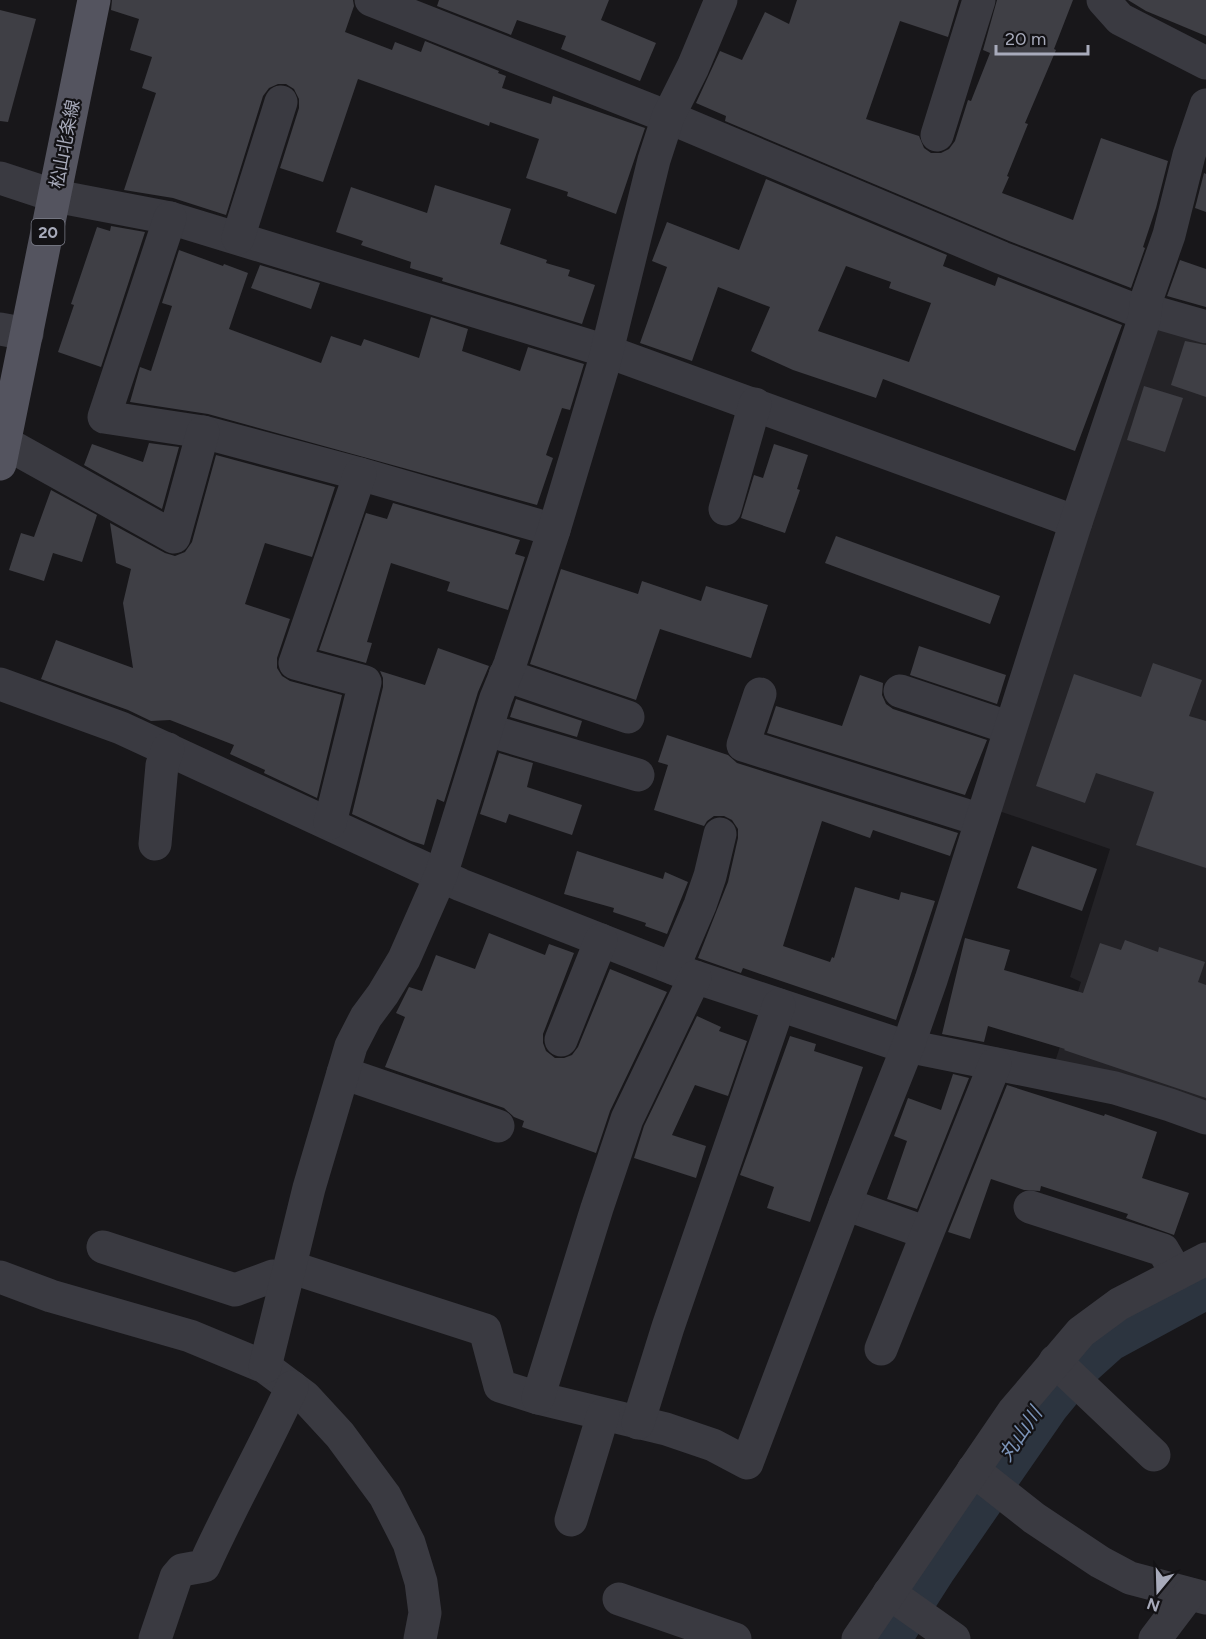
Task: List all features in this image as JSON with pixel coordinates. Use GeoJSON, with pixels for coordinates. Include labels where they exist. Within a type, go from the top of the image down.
{"type":"FeatureCollection","features":[{"type":"Feature","properties":{"kind":"main road","name":"松山北条線"},"geometry":{"type":"LineString","coordinates":[[1,449],[13,331],[55,196],[94,0]]}},
{"type":"Feature","properties":{"kind":"street"},"geometry":{"type":"LineString","coordinates":[[371,0],[668,117],[1002,258],[1135,310],[1145,310],[1206,327]]}},
{"type":"Feature","properties":{"kind":"street"},"geometry":{"type":"LineString","coordinates":[[265,1367],[309,1188],[351,1046],[366,1017],[384,994],[404,959],[441,875],[554,530],[606,351],[654,160],[668,117],[693,67],[721,0]]}},
{"type":"Feature","properties":{"kind":"street"},"geometry":{"type":"LineString","coordinates":[[937,135],[979,0]]}},
{"type":"Feature","properties":{"kind":"street"},"geometry":{"type":"LineString","coordinates":[[1103,0],[1120,19],[1206,63]]}},
{"type":"Feature","properties":{"kind":"street"},"geometry":{"type":"LineString","coordinates":[[238,238],[281,102]]}},
{"type":"Feature","properties":{"kind":"street"},"geometry":{"type":"LineString","coordinates":[[103,1247],[235,1290],[289,1272],[485,1330],[500,1386],[713,1445],[747,1463],[845,1204],[908,1046],[931,980],[1169,235],[1189,155],[1206,105]]}},
{"type":"Feature","properties":{"kind":"street"},"geometry":{"type":"LineString","coordinates":[[0,178],[55,196],[170,218],[606,351],[1076,522]]}},
{"type":"Feature","properties":{"kind":"street"},"geometry":{"type":"LineString","coordinates":[[170,218],[104,417],[203,432],[554,530]]}},
{"type":"Feature","properties":{"kind":"street"},"geometry":{"type":"LineString","coordinates":[[725,509],[755,404]]}},
{"type":"Feature","properties":{"kind":"street"},"geometry":{"type":"LineString","coordinates":[[1,449],[174,537],[203,432]]}},
{"type":"Feature","properties":{"kind":"street"},"geometry":{"type":"LineString","coordinates":[[330,823],[365,682],[295,663],[360,474]]}},
{"type":"Feature","properties":{"kind":"street"},"geometry":{"type":"LineString","coordinates":[[505,675],[628,717]]}},
{"type":"Feature","properties":{"kind":"street"},"geometry":{"type":"LineString","coordinates":[[0,684],[121,728],[461,885],[684,973],[897,1044],[1115,1088],[1206,1118]]}},
{"type":"Feature","properties":{"kind":"street"},"geometry":{"type":"LineString","coordinates":[[900,692],[1011,728]]}},
{"type":"Feature","properties":{"kind":"street"},"geometry":{"type":"LineString","coordinates":[[760,694],[743,745],[981,820]]}},
{"type":"Feature","properties":{"kind":"street"},"geometry":{"type":"LineString","coordinates":[[487,730],[638,775]]}},
{"type":"Feature","properties":{"kind":"street"},"geometry":{"type":"LineString","coordinates":[[154,844],[162,765],[168,749]]}},
{"type":"Feature","properties":{"kind":"street"},"geometry":{"type":"LineString","coordinates":[[538,1398],[627,1119],[684,973],[720,834]]}},
{"type":"Feature","properties":{"kind":"street"},"geometry":{"type":"LineString","coordinates":[[561,1040],[601,940]]}},
{"type":"Feature","properties":{"kind":"street"},"geometry":{"type":"LineString","coordinates":[[638,1423],[668,1327],[779,1005]]}},
{"type":"Feature","properties":{"kind":"street"},"geometry":{"type":"LineString","coordinates":[[881,1349],[995,1064]]}},
{"type":"Feature","properties":{"kind":"street"},"geometry":{"type":"LineString","coordinates":[[343,1073],[498,1126]]}},
{"type":"Feature","properties":{"kind":"street"},"geometry":{"type":"LineString","coordinates":[[845,1204],[927,1233]]}},
{"type":"Feature","properties":{"kind":"street"},"geometry":{"type":"LineString","coordinates":[[1030,1207],[1163,1250],[1177,1274]]}},
{"type":"Feature","properties":{"kind":"street"},"geometry":{"type":"LineString","coordinates":[[858,1639],[900,1601],[974,1470],[1013,1412],[1062,1368],[1081,1332],[1119,1304],[1206,1259]]}},
{"type":"Feature","properties":{"kind":"street"},"geometry":{"type":"LineString","coordinates":[[0,1277],[51,1296],[190,1336],[265,1367],[305,1397],[340,1435],[385,1496],[409,1543],[421,1582],[425,1613],[420,1639]]}},
{"type":"Feature","properties":{"kind":"street"},"geometry":{"type":"LineString","coordinates":[[1062,1368],[1154,1455]]}},
{"type":"Feature","properties":{"kind":"street"},"geometry":{"type":"LineString","coordinates":[[155,1639],[176,1577],[182,1569],[204,1566],[292,1388]]}},
{"type":"Feature","properties":{"kind":"street"},"geometry":{"type":"LineString","coordinates":[[572,1520],[603,1415]]}},
{"type":"Feature","properties":{"kind":"street"},"geometry":{"type":"LineString","coordinates":[[974,1470],[1060,1536],[1100,1562],[1130,1578],[1197,1596],[1155,1639]]}},
{"type":"Feature","properties":{"kind":"street"},"geometry":{"type":"LineString","coordinates":[[619,1599],[735,1639]]}},
{"type":"Feature","properties":{"kind":"street"},"geometry":{"type":"LineString","coordinates":[[900,1601],[954,1639]]}},
{"type":"Feature","properties":{"kind":"shaded area"},"geometry":{"type":"Polygon","coordinates":[[[1154,326],[1206,344],[1206,1104],[1054,1065],[1081,982],[1070,977],[1110,849],[993,809],[1154,326]]]}},
{"type":"Feature","properties":{"kind":"building"},"geometry":{"type":"Polygon","coordinates":[[[112,0],[353,0],[354,6],[345,32],[392,50],[395,42],[421,52],[425,41],[499,71],[498,73],[506,76],[502,88],[551,104],[553,96],[645,128],[616,214],[567,196],[568,192],[526,178],[539,139],[490,122],[489,126],[358,79],[323,182],[280,168],[299,108],[299,99],[294,89],[286,84],[278,84],[269,88],[263,96],[226,215],[173,198],[124,190],[156,93],[142,88],[152,57],[130,50],[139,19],[111,10],[112,0]]]}},
{"type":"Feature","properties":{"kind":"building"},"geometry":{"type":"Polygon","coordinates":[[[439,0],[609,0],[601,20],[656,43],[640,81],[561,49],[566,36],[517,20],[511,35],[437,6],[439,0]]]}},
{"type":"Feature","properties":{"kind":"building"},"geometry":{"type":"Polygon","coordinates":[[[797,0],[959,0],[948,37],[900,21],[866,119],[919,136],[924,148],[931,153],[941,153],[949,149],[955,141],[968,100],[971,101],[990,53],[983,50],[997,0],[1073,0],[1054,49],[1056,50],[1025,123],[1028,124],[1002,193],[1073,220],[1101,138],[1168,161],[1143,247],[1145,248],[1131,288],[1009,241],[725,121],[726,116],[696,103],[720,51],[742,60],[765,12],[789,24],[797,0]]]}},
{"type":"Feature","properties":{"kind":"building"},"geometry":{"type":"Polygon","coordinates":[[[1128,0],[1206,0],[1206,36],[1146,11],[1128,0]]]}},
{"type":"Feature","properties":{"kind":"building"},"geometry":{"type":"Polygon","coordinates":[[[0,10],[36,19],[8,122],[0,121],[0,10]]]}},
{"type":"Feature","properties":{"kind":"building"},"geometry":{"type":"Polygon","coordinates":[[[1204,173],[1206,174],[1206,212],[1195,208],[1204,173]]]}},
{"type":"Feature","properties":{"kind":"building"},"geometry":{"type":"Polygon","coordinates":[[[766,179],[947,255],[943,266],[995,286],[998,277],[1122,325],[1075,451],[883,379],[876,398],[793,370],[751,351],[770,307],[718,287],[692,361],[640,343],[667,267],[652,261],[667,222],[739,250],[766,179]],[[846,266],[818,331],[909,362],[931,303],[889,288],[891,282],[846,266]]]}},
{"type":"Feature","properties":{"kind":"building"},"geometry":{"type":"Polygon","coordinates":[[[435,185],[511,209],[500,244],[547,260],[546,263],[570,270],[568,276],[595,285],[582,324],[442,281],[443,278],[410,268],[411,262],[361,245],[363,241],[336,232],[351,187],[427,213],[435,185]]]}},
{"type":"Feature","properties":{"kind":"building"},"geometry":{"type":"Polygon","coordinates":[[[111,226],[145,232],[101,367],[58,352],[74,305],[71,304],[97,227],[110,231],[111,226]]]}},
{"type":"Feature","properties":{"kind":"building"},"geometry":{"type":"Polygon","coordinates":[[[179,250],[248,273],[229,329],[321,363],[331,336],[361,346],[364,339],[419,358],[431,317],[468,329],[462,351],[520,371],[528,347],[584,364],[570,410],[562,408],[546,455],[553,458],[537,505],[208,414],[130,402],[140,367],[151,371],[172,306],[162,303],[179,250]]]}},
{"type":"Feature","properties":{"kind":"building"},"geometry":{"type":"Polygon","coordinates":[[[1180,260],[1206,269],[1206,307],[1167,296],[1180,260]]]}},
{"type":"Feature","properties":{"kind":"building"},"geometry":{"type":"Polygon","coordinates":[[[260,265],[320,283],[311,309],[251,288],[260,265]]]}},
{"type":"Feature","properties":{"kind":"building"},"geometry":{"type":"Polygon","coordinates":[[[1185,341],[1206,345],[1206,397],[1171,385],[1185,341]]]}},
{"type":"Feature","properties":{"kind":"building"},"geometry":{"type":"Polygon","coordinates":[[[1144,386],[1183,398],[1165,452],[1127,440],[1144,386]]]}},
{"type":"Feature","properties":{"kind":"building"},"geometry":{"type":"Polygon","coordinates":[[[149,443],[179,447],[162,509],[84,465],[92,444],[143,462],[149,443]]]}},
{"type":"Feature","properties":{"kind":"building"},"geometry":{"type":"Polygon","coordinates":[[[774,444],[808,455],[797,489],[800,490],[785,533],[741,518],[754,475],[763,478],[774,444]]]}},
{"type":"Feature","properties":{"kind":"building"},"geometry":{"type":"Polygon","coordinates":[[[216,455],[335,487],[312,557],[265,543],[245,604],[290,619],[277,658],[277,668],[282,676],[290,681],[342,695],[317,798],[230,754],[234,745],[170,720],[151,721],[128,710],[41,679],[56,640],[133,668],[123,603],[131,569],[116,563],[110,523],[165,553],[175,556],[185,552],[192,542],[216,455]]]}},
{"type":"Feature","properties":{"kind":"building"},"geometry":{"type":"Polygon","coordinates":[[[51,490],[97,515],[82,562],[53,553],[44,581],[9,570],[21,533],[34,537],[51,490]]]}},
{"type":"Feature","properties":{"kind":"building"},"geometry":{"type":"Polygon","coordinates":[[[393,503],[520,540],[515,554],[525,557],[508,610],[447,591],[450,582],[391,563],[367,642],[372,643],[366,663],[319,650],[366,513],[387,519],[393,503]]]}},
{"type":"Feature","properties":{"kind":"building"},"geometry":{"type":"Polygon","coordinates":[[[836,536],[1000,596],[990,624],[825,563],[836,536]]]}},
{"type":"Feature","properties":{"kind":"building"},"geometry":{"type":"Polygon","coordinates":[[[561,569],[638,594],[642,581],[701,601],[706,586],[768,605],[751,658],[660,629],[636,700],[530,664],[561,569]]]}},
{"type":"Feature","properties":{"kind":"building"},"geometry":{"type":"Polygon","coordinates":[[[919,646],[1006,675],[997,704],[910,675],[919,646]]]}},
{"type":"Feature","properties":{"kind":"building"},"geometry":{"type":"Polygon","coordinates":[[[438,648],[489,666],[478,692],[444,802],[437,799],[424,845],[352,814],[383,687],[380,671],[425,685],[438,648]]]}},
{"type":"Feature","properties":{"kind":"building"},"geometry":{"type":"Polygon","coordinates":[[[1153,663],[1202,680],[1189,716],[1206,721],[1206,868],[1136,845],[1154,792],[1096,773],[1085,803],[1036,786],[1074,674],[1141,697],[1153,663]]]}},
{"type":"Feature","properties":{"kind":"building"},"geometry":{"type":"Polygon","coordinates":[[[860,675],[883,683],[882,695],[886,704],[893,709],[987,740],[965,795],[767,733],[776,706],[842,726],[860,675]]]}},
{"type":"Feature","properties":{"kind":"building"},"geometry":{"type":"Polygon","coordinates":[[[516,699],[582,721],[577,737],[510,717],[516,699]]]}},
{"type":"Feature","properties":{"kind":"building"},"geometry":{"type":"Polygon","coordinates":[[[667,735],[728,755],[737,763],[958,833],[950,856],[873,830],[870,838],[822,821],[783,946],[830,962],[832,957],[834,958],[855,887],[899,900],[901,892],[935,901],[896,1020],[743,968],[741,973],[698,958],[728,882],[738,829],[732,820],[724,816],[714,816],[704,826],[654,810],[668,765],[658,762],[667,735]]]}},
{"type":"Feature","properties":{"kind":"building"},"geometry":{"type":"Polygon","coordinates":[[[499,753],[533,763],[527,787],[582,805],[572,835],[509,814],[506,823],[480,814],[499,753]]]}},
{"type":"Feature","properties":{"kind":"building"},"geometry":{"type":"Polygon","coordinates":[[[1032,846],[1097,869],[1082,911],[1017,888],[1032,846]]]}},
{"type":"Feature","properties":{"kind":"building"},"geometry":{"type":"Polygon","coordinates":[[[577,851],[663,879],[665,872],[688,882],[667,934],[645,926],[646,923],[613,912],[614,908],[564,894],[577,851]]]}},
{"type":"Feature","properties":{"kind":"building"},"geometry":{"type":"Polygon","coordinates":[[[489,933],[545,955],[549,944],[574,953],[543,1034],[546,1051],[555,1058],[572,1055],[578,1047],[610,969],[667,992],[610,1111],[596,1153],[522,1127],[524,1121],[514,1117],[504,1108],[385,1067],[405,1017],[396,1013],[409,987],[422,991],[436,955],[475,969],[489,933]]]}},
{"type":"Feature","properties":{"kind":"building"},"geometry":{"type":"Polygon","coordinates":[[[965,938],[1010,950],[1004,970],[1083,993],[1100,943],[1121,950],[1125,940],[1158,952],[1159,947],[1205,962],[1198,982],[1206,985],[1206,1098],[1065,1049],[988,1026],[984,1042],[942,1034],[965,938]]]}},
{"type":"Feature","properties":{"kind":"building"},"geometry":{"type":"Polygon","coordinates":[[[697,1016],[721,1027],[719,1031],[747,1041],[728,1096],[695,1085],[672,1135],[706,1146],[696,1178],[634,1158],[644,1126],[697,1016]]]}},
{"type":"Feature","properties":{"kind":"building"},"geometry":{"type":"Polygon","coordinates":[[[790,1036],[816,1044],[814,1051],[863,1067],[810,1222],[767,1208],[774,1187],[740,1175],[790,1036]]]}},
{"type":"Feature","properties":{"kind":"building"},"geometry":{"type":"Polygon","coordinates":[[[953,1074],[969,1078],[917,1209],[887,1199],[907,1141],[894,1136],[908,1098],[941,1110],[953,1074]]]}},
{"type":"Feature","properties":{"kind":"building"},"geometry":{"type":"Polygon","coordinates":[[[1007,1085],[1157,1132],[1142,1178],[1189,1193],[1174,1235],[1126,1218],[1128,1214],[1041,1186],[1040,1191],[1024,1190],[991,1179],[970,1239],[948,1232],[1007,1085]]]}},
{"type":"Feature","properties":{"kind":"waterway","name":"丸山川"},"geometry":{"type":"LineString","coordinates":[[882,1639],[930,1564],[1042,1402],[1075,1362],[1105,1335],[1206,1280]]}}]}
